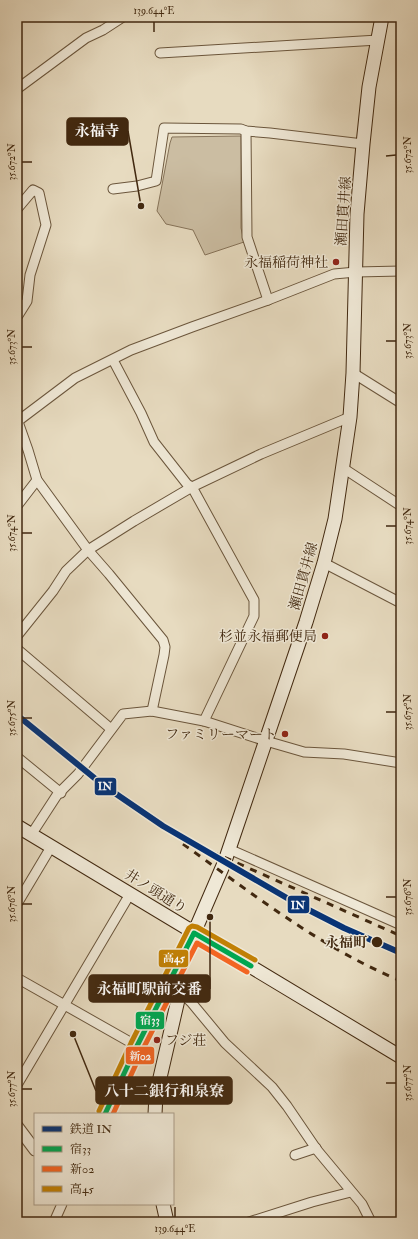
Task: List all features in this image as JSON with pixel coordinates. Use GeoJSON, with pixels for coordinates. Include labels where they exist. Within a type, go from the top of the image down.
{"type":"FeatureCollection","features":[{"type":"Feature","properties":{"kind":"main road","name":"瀬田貫井線"},"geometry":{"type":"LineString","coordinates":[[169,982],[194,933],[229,849],[306,622],[324,563],[335,519],[350,417],[353,374],[357,214],[363,144],[369,87],[382,17]]}},
{"type":"Feature","properties":{"kind":"main road","name":"井ノ頭通り"},"geometry":{"type":"LineString","coordinates":[[17,826],[401,1057]]}},
{"type":"Feature","properties":{"kind":"main road"},"geometry":{"type":"LineString","coordinates":[[155,1113],[156,1095],[180,991],[169,982]]}},
{"type":"Feature","properties":{"kind":"main road"},"geometry":{"type":"LineString","coordinates":[[163,1205],[167,1222]]}},
{"type":"Feature","properties":{"kind":"street"},"geometry":{"type":"LineString","coordinates":[[103,17],[108,26]]}},
{"type":"Feature","properties":{"kind":"street"},"geometry":{"type":"LineString","coordinates":[[17,89],[86,38],[123,17]]}},
{"type":"Feature","properties":{"kind":"street"},"geometry":{"type":"LineString","coordinates":[[160,53],[378,40]]}},
{"type":"Feature","properties":{"kind":"street"},"geometry":{"type":"LineString","coordinates":[[114,189],[137,186],[156,181],[164,128],[241,129],[246,131],[363,144]]}},
{"type":"Feature","properties":{"kind":"street"},"geometry":{"type":"LineString","coordinates":[[246,131],[247,237],[268,300]]}},
{"type":"Feature","properties":{"kind":"street"},"geometry":{"type":"LineString","coordinates":[[17,209],[33,190],[39,193],[46,225],[30,275],[27,301],[20,305],[17,317]]}},
{"type":"Feature","properties":{"kind":"street"},"geometry":{"type":"LineString","coordinates":[[152,711],[164,655],[165,647],[163,640],[88,550],[37,480],[17,420],[65,391],[75,378],[131,350],[268,300],[334,274],[401,271]]}},
{"type":"Feature","properties":{"kind":"street"},"geometry":{"type":"LineString","coordinates":[[113,360],[141,413],[154,442],[187,484],[192,487],[254,600],[254,616],[204,721]]}},
{"type":"Feature","properties":{"kind":"street"},"geometry":{"type":"LineString","coordinates":[[353,374],[401,403]]}},
{"type":"Feature","properties":{"kind":"street"},"geometry":{"type":"LineString","coordinates":[[17,636],[53,591],[66,571],[88,550],[192,487],[261,454],[350,417]]}},
{"type":"Feature","properties":{"kind":"street"},"geometry":{"type":"LineString","coordinates":[[343,468],[401,506]]}},
{"type":"Feature","properties":{"kind":"street"},"geometry":{"type":"LineString","coordinates":[[17,506],[37,480]]}},
{"type":"Feature","properties":{"kind":"street"},"geometry":{"type":"LineString","coordinates":[[324,563],[401,603]]}},
{"type":"Feature","properties":{"kind":"street"},"geometry":{"type":"LineString","coordinates":[[17,649],[111,729]]}},
{"type":"Feature","properties":{"kind":"street"},"geometry":{"type":"LineString","coordinates":[[31,835],[58,795],[78,774],[123,714],[152,711],[204,721],[266,742],[304,752],[344,754],[401,763]]}},
{"type":"Feature","properties":{"kind":"street"},"geometry":{"type":"LineString","coordinates":[[17,757],[61,792]]}},
{"type":"Feature","properties":{"kind":"street"},"geometry":{"type":"LineString","coordinates":[[17,904],[51,847]]}},
{"type":"Feature","properties":{"kind":"street"},"geometry":{"type":"LineString","coordinates":[[229,849],[401,925]]}},
{"type":"Feature","properties":{"kind":"street"},"geometry":{"type":"LineString","coordinates":[[17,1085],[130,894]]}},
{"type":"Feature","properties":{"kind":"street"},"geometry":{"type":"LineString","coordinates":[[17,978],[137,1046]]}},
{"type":"Feature","properties":{"kind":"street"},"geometry":{"type":"LineString","coordinates":[[105,1113],[169,982]]}},
{"type":"Feature","properties":{"kind":"street"},"geometry":{"type":"LineString","coordinates":[[180,991],[225,1043],[266,1081],[316,1148],[362,1204],[371,1222]]}},
{"type":"Feature","properties":{"kind":"street"},"geometry":{"type":"LineString","coordinates":[[17,1126],[34,1149]]}},
{"type":"Feature","properties":{"kind":"street"},"geometry":{"type":"LineString","coordinates":[[295,1155],[316,1148]]}},
{"type":"Feature","properties":{"kind":"street"},"geometry":{"type":"LineString","coordinates":[[249,1222],[312,1202],[352,1192]]}},
{"type":"Feature","properties":{"kind":"street"},"geometry":{"type":"LineString","coordinates":[[54,1222],[62,1205]]}},
{"type":"Feature","properties":{"kind":"shaded area"},"geometry":{"type":"Polygon","coordinates":[[[241,136],[241,228],[244,242],[205,255],[193,230],[166,224],[157,211],[170,143],[172,137],[241,136]]]}},
{"type":"Feature","properties":{"kind":"railway"},"geometry":{"type":"LineString","coordinates":[[183,844],[262,901],[315,936],[343,953],[401,981]]}},
{"type":"Feature","properties":{"kind":"railway"},"geometry":{"type":"LineString","coordinates":[[199,846],[401,936]]}},
{"type":"Feature","properties":{"kind":"rail line","name":"IN"},"geometry":{"type":"LineString","coordinates":[[17,715],[103,785],[163,826],[299,905],[344,928],[401,953]]}},
{"type":"Feature","properties":{"kind":"transit line","name":"高45"},"geometry":{"type":"LineString","coordinates":[[99,1111],[131,1043],[189,928],[192,926],[197,927],[255,960]]}},
{"type":"Feature","properties":{"kind":"transit line","name":"宿33"},"geometry":{"type":"LineString","coordinates":[[105,1113],[137,1046],[194,933],[251,966]]}},
{"type":"Feature","properties":{"kind":"transit line","name":"新02"},"geometry":{"type":"LineString","coordinates":[[113,1113],[143,1049],[197,943],[247,972]]}},
{"type":"Feature","properties":{"kind":"place","name":"永福寺"},"geometry":{"type":"Point","coordinates":[141,206]}},
{"type":"Feature","properties":{"kind":"place","name":"永福稲荷神社"},"geometry":{"type":"Point","coordinates":[336,262]}},
{"type":"Feature","properties":{"kind":"place","name":"杉並永福郵便局"},"geometry":{"type":"Point","coordinates":[325,636]}},
{"type":"Feature","properties":{"kind":"place","name":"ファミリーマート"},"geometry":{"type":"Point","coordinates":[285,734]}},
{"type":"Feature","properties":{"kind":"place","name":"永福町駅前交番"},"geometry":{"type":"Point","coordinates":[210,917]}},
{"type":"Feature","properties":{"kind":"place","name":"永福町"},"geometry":{"type":"Point","coordinates":[377,942]}},
{"type":"Feature","properties":{"kind":"place","name":"八十二銀行和泉寮"},"geometry":{"type":"Point","coordinates":[73,1034]}},
{"type":"Feature","properties":{"kind":"place","name":"フジ荘"},"geometry":{"type":"Point","coordinates":[157,1040]}}]}
